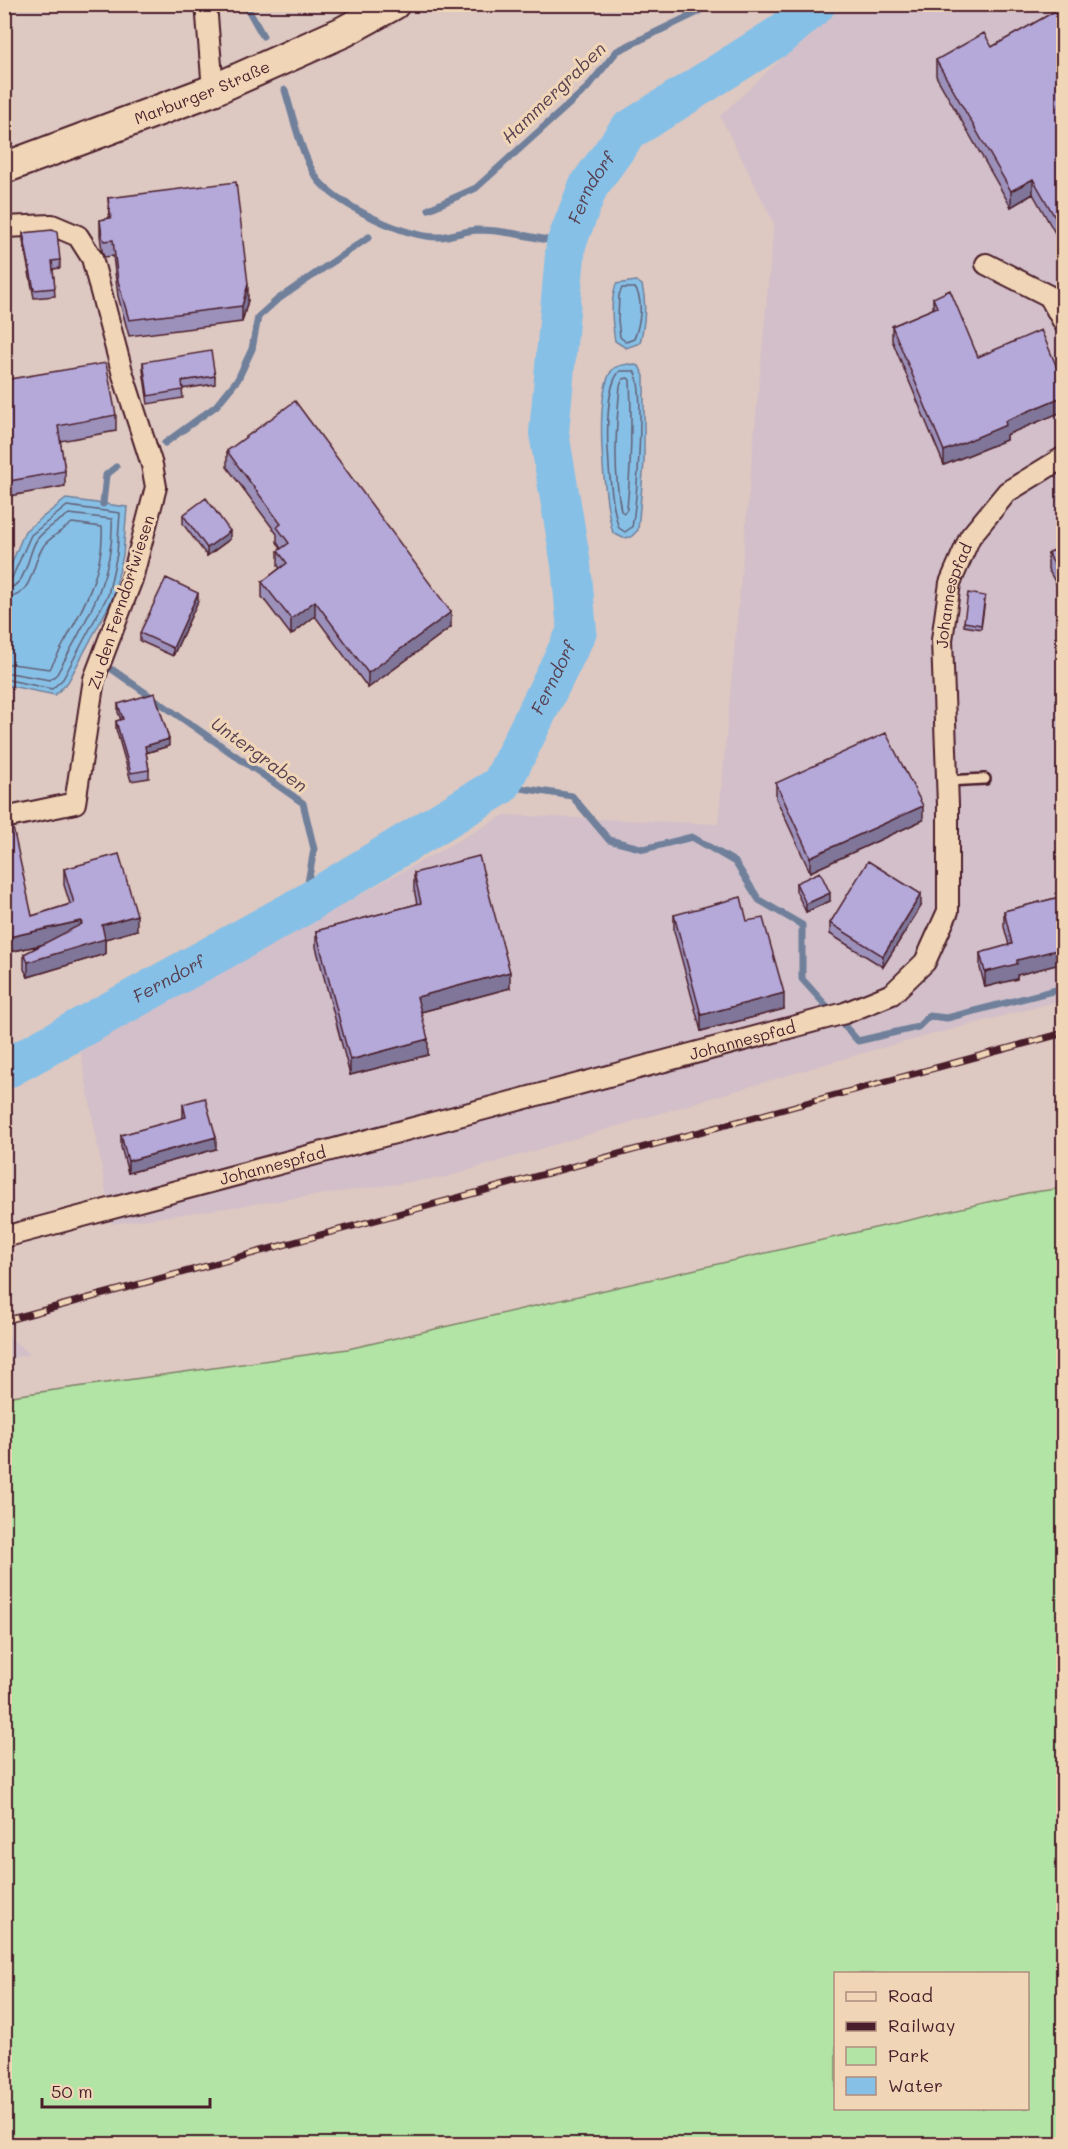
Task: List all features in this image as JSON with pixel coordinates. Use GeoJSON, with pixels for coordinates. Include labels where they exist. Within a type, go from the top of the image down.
{"type":"FeatureCollection","features":[{"type":"Feature","properties":{"kind":"main road","name":"Marburger Straße"},"geometry":{"type":"LineString","coordinates":[[4,168],[213,90],[343,32],[394,4]]}},
{"type":"Feature","properties":{"kind":"street"},"geometry":{"type":"LineString","coordinates":[[206,4],[213,90]]}},
{"type":"Feature","properties":{"kind":"street","name":"Zu den Ferndorfwiesen"},"geometry":{"type":"LineString","coordinates":[[4,227],[52,225],[78,236],[92,258],[123,375],[152,465],[156,487],[132,579],[94,679],[75,803],[4,818]]}},
{"type":"Feature","properties":{"kind":"street"},"geometry":{"type":"LineString","coordinates":[[986,264],[1049,296],[1064,323]]}},
{"type":"Feature","properties":{"kind":"street","name":"Johannespfad"},"geometry":{"type":"LineString","coordinates":[[4,1237],[844,1013],[892,994],[925,962],[948,911],[947,781],[942,640],[950,583],[970,537],[1007,492],[1064,457]]}},
{"type":"Feature","properties":{"kind":"lane"},"geometry":{"type":"LineString","coordinates":[[947,781],[985,779]]}},
{"type":"Feature","properties":{"kind":"shaded area"},"geometry":{"type":"Polygon","coordinates":[[[839,5],[1063,5],[1063,1000],[859,1054],[446,1177],[112,1224],[80,1048],[505,815],[718,824],[774,223],[720,116],[839,5]]]}},
{"type":"Feature","properties":{"kind":"shaded area"},"geometry":{"type":"Polygon","coordinates":[[[5,1334],[30,1354],[5,1360],[5,1334]]]}},
{"type":"Feature","properties":{"kind":"green space"},"geometry":{"type":"Polygon","coordinates":[[[1063,1188],[1063,2144],[5,2144],[5,1397],[348,1349],[1027,1193],[1063,1188]]]}},
{"type":"Feature","properties":{"kind":"water"},"geometry":{"type":"Polygon","coordinates":[[[636,281],[642,285],[644,292],[643,328],[640,343],[626,348],[615,341],[612,320],[613,298],[616,284],[636,281]]]}},
{"type":"Feature","properties":{"kind":"water"},"geometry":{"type":"Polygon","coordinates":[[[629,364],[639,366],[644,376],[644,462],[638,530],[631,537],[623,538],[613,533],[606,498],[602,425],[606,383],[612,370],[629,364]]]}},
{"type":"Feature","properties":{"kind":"water"},"geometry":{"type":"Polygon","coordinates":[[[66,499],[127,507],[123,555],[113,598],[68,682],[55,695],[5,685],[5,579],[25,531],[66,499]]]}},
{"type":"Feature","properties":{"kind":"building"},"geometry":{"type":"Polygon","coordinates":[[[1064,6],[1064,233],[1033,179],[1011,191],[936,60],[984,33],[992,47],[1064,6]]]}},
{"type":"Feature","properties":{"kind":"building"},"geometry":{"type":"Polygon","coordinates":[[[236,182],[248,284],[242,306],[129,320],[118,281],[113,240],[104,241],[102,236],[100,220],[111,218],[108,198],[236,182]]]}},
{"type":"Feature","properties":{"kind":"building"},"geometry":{"type":"Polygon","coordinates":[[[52,230],[57,232],[60,260],[52,261],[55,288],[34,290],[23,233],[52,230]]]}},
{"type":"Feature","properties":{"kind":"building"},"geometry":{"type":"Polygon","coordinates":[[[950,290],[978,357],[1041,330],[1064,384],[1064,396],[1005,421],[1006,425],[944,451],[892,326],[937,307],[933,298],[950,290]]]}},
{"type":"Feature","properties":{"kind":"building"},"geometry":{"type":"Polygon","coordinates":[[[211,351],[215,376],[182,381],[183,390],[148,396],[143,362],[211,351]]]}},
{"type":"Feature","properties":{"kind":"building"},"geometry":{"type":"Polygon","coordinates":[[[106,363],[116,415],[58,426],[65,471],[4,482],[4,380],[106,363]]]}},
{"type":"Feature","properties":{"kind":"building"},"geometry":{"type":"Polygon","coordinates":[[[295,401],[451,612],[368,673],[315,601],[291,619],[262,582],[287,563],[278,551],[289,543],[277,527],[281,524],[227,451],[295,401]]]}},
{"type":"Feature","properties":{"kind":"building"},"geometry":{"type":"Polygon","coordinates":[[[206,498],[230,531],[207,548],[183,515],[206,498]]]}},
{"type":"Feature","properties":{"kind":"building"},"geometry":{"type":"Polygon","coordinates":[[[1064,545],[1064,582],[1048,553],[1064,545]]]}},
{"type":"Feature","properties":{"kind":"building"},"geometry":{"type":"Polygon","coordinates":[[[166,578],[198,593],[173,648],[140,633],[166,578]]]}},
{"type":"Feature","properties":{"kind":"building"},"geometry":{"type":"Polygon","coordinates":[[[968,593],[985,596],[981,625],[964,622],[968,593]]]}},
{"type":"Feature","properties":{"kind":"building"},"geometry":{"type":"Polygon","coordinates":[[[155,693],[169,739],[145,746],[149,770],[131,773],[116,721],[123,719],[118,704],[155,693]]]}},
{"type":"Feature","properties":{"kind":"building"},"geometry":{"type":"Polygon","coordinates":[[[886,733],[923,806],[810,857],[776,783],[886,733]]]}},
{"type":"Feature","properties":{"kind":"building"},"geometry":{"type":"Polygon","coordinates":[[[4,757],[7,772],[4,773],[4,757]]]}},
{"type":"Feature","properties":{"kind":"building"},"geometry":{"type":"Polygon","coordinates":[[[4,814],[10,814],[32,916],[74,903],[64,869],[119,854],[137,915],[102,925],[105,939],[28,962],[24,954],[82,924],[81,921],[9,937],[4,920],[4,814]]]}},
{"type":"Feature","properties":{"kind":"building"},"geometry":{"type":"Polygon","coordinates":[[[479,856],[510,972],[417,997],[428,1039],[350,1060],[316,931],[421,903],[414,873],[479,856]]]}},
{"type":"Feature","properties":{"kind":"building"},"geometry":{"type":"Polygon","coordinates":[[[868,861],[921,894],[883,956],[830,923],[868,861]]]}},
{"type":"Feature","properties":{"kind":"building"},"geometry":{"type":"Polygon","coordinates":[[[820,872],[830,893],[806,904],[796,883],[820,872]]]}},
{"type":"Feature","properties":{"kind":"building"},"geometry":{"type":"Polygon","coordinates":[[[1064,896],[1064,948],[1017,960],[1017,964],[985,972],[980,953],[1012,944],[1004,911],[1064,896]]]}},
{"type":"Feature","properties":{"kind":"building"},"geometry":{"type":"Polygon","coordinates":[[[741,897],[747,921],[763,918],[784,993],[701,1015],[674,915],[741,897]]]}},
{"type":"Feature","properties":{"kind":"building"},"geometry":{"type":"Polygon","coordinates":[[[205,1098],[216,1137],[128,1161],[121,1135],[186,1117],[183,1104],[205,1098]]]}},
{"type":"Feature","properties":{"kind":"waterway"},"geometry":{"type":"LineString","coordinates":[[245,4],[263,36]]}},
{"type":"Feature","properties":{"kind":"waterway","name":"Hammergraben"},"geometry":{"type":"LineString","coordinates":[[429,209],[476,188],[587,88],[617,51],[698,12],[705,4]]}},
{"type":"Feature","properties":{"kind":"waterway","name":"Ferndorf"},"geometry":{"type":"LineString","coordinates":[[4,1070],[304,905],[501,785],[577,631],[571,564],[549,433],[566,244],[588,187],[628,131],[782,34],[816,4]]}},
{"type":"Feature","properties":{"kind":"waterway"},"geometry":{"type":"LineString","coordinates":[[285,90],[298,136],[318,180],[328,190],[357,210],[392,226],[426,236],[440,237],[487,230],[566,244]]}},
{"type":"Feature","properties":{"kind":"waterway","name":"Hammergraben"},"geometry":{"type":"LineString","coordinates":[[165,443],[216,406],[238,379],[252,349],[258,317],[277,300],[369,237]]}},
{"type":"Feature","properties":{"kind":"waterway"},"geometry":{"type":"LineString","coordinates":[[103,504],[106,475],[116,467]]}},
{"type":"Feature","properties":{"kind":"waterway","name":"Untergraben"},"geometry":{"type":"LineString","coordinates":[[113,670],[303,803],[314,849],[304,905]]}},
{"type":"Feature","properties":{"kind":"waterway"},"geometry":{"type":"LineString","coordinates":[[501,785],[572,796],[609,840],[644,849],[692,837],[735,862],[759,900],[802,925],[802,979],[858,1041],[918,1027],[929,1016],[947,1018],[1064,988]]}},
{"type":"Feature","properties":{"kind":"railway"},"geometry":{"type":"LineString","coordinates":[[4,1321],[1064,1033]]}}]}
